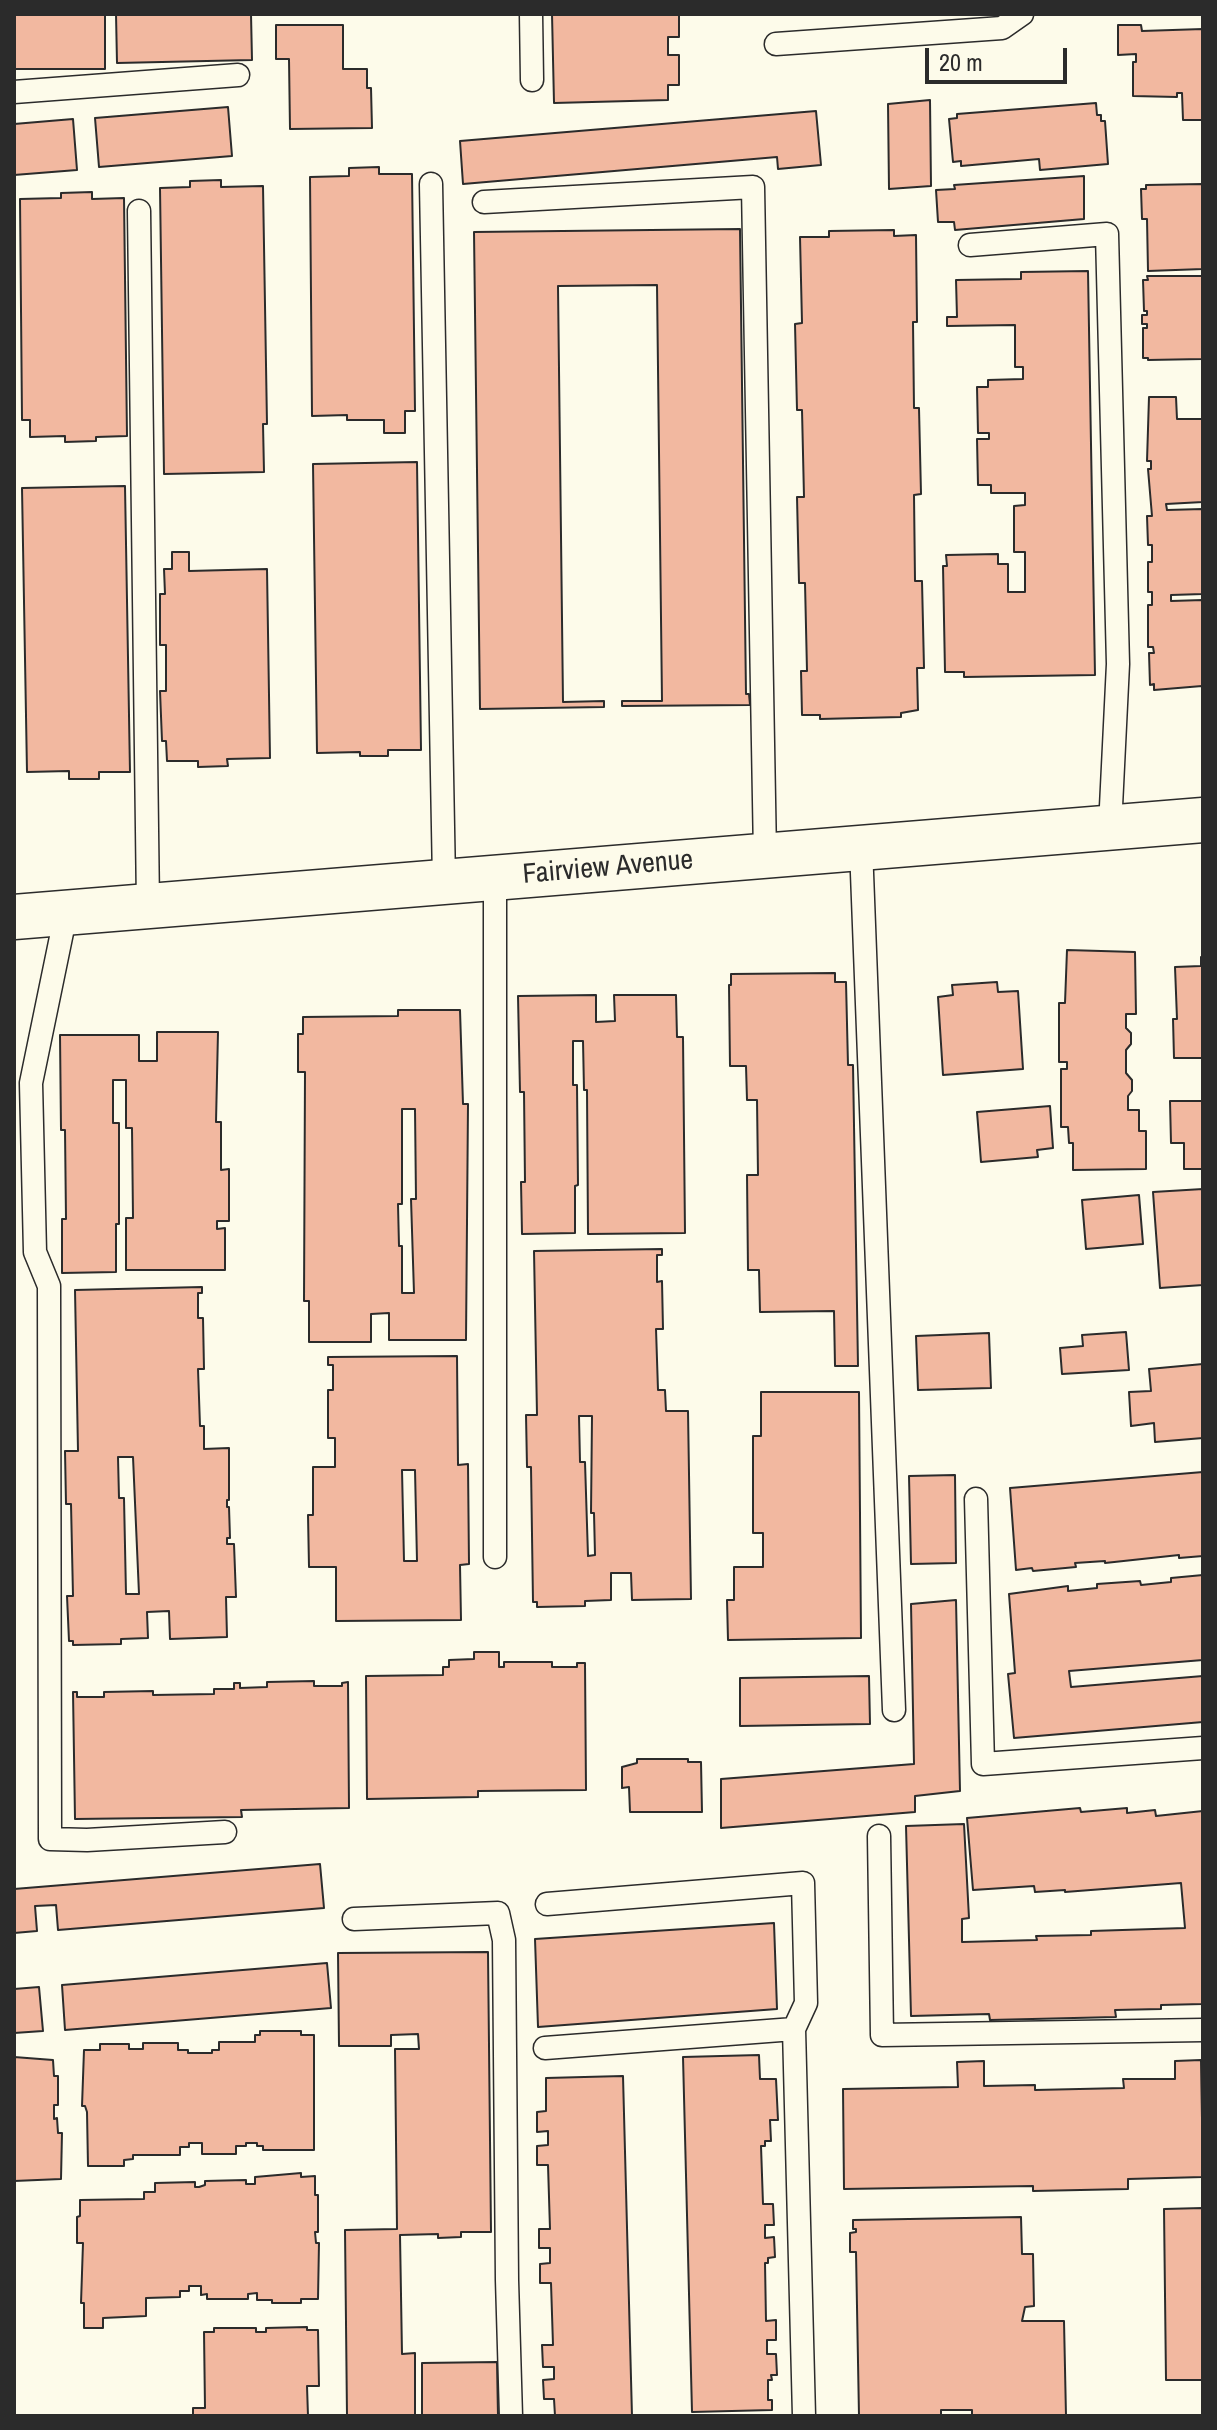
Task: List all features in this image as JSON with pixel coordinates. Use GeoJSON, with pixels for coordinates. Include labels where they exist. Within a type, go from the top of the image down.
{"type":"FeatureCollection","features":[{"type":"Feature","properties":{"kind":"street","name":"Fairview Avenue"},"geometry":{"type":"LineString","coordinates":[[14,917],[1203,820]]}},
{"type":"Feature","properties":{"kind":"lane"},"geometry":{"type":"LineString","coordinates":[[531,14],[532,80]]}},
{"type":"Feature","properties":{"kind":"lane"},"geometry":{"type":"LineString","coordinates":[[776,44],[1002,28],[1022,14]]}},
{"type":"Feature","properties":{"kind":"lane"},"geometry":{"type":"LineString","coordinates":[[14,92],[238,75]]}},
{"type":"Feature","properties":{"kind":"lane"},"geometry":{"type":"LineString","coordinates":[[431,184],[444,881]]}},
{"type":"Feature","properties":{"kind":"lane"},"geometry":{"type":"LineString","coordinates":[[484,202],[753,187],[765,855]]}},
{"type":"Feature","properties":{"kind":"lane"},"geometry":{"type":"LineString","coordinates":[[139,211],[148,906]]}},
{"type":"Feature","properties":{"kind":"lane"},"geometry":{"type":"LineString","coordinates":[[970,245],[1107,234],[1118,664],[1110,827]]}},
{"type":"Feature","properties":{"kind":"lane"},"geometry":{"type":"LineString","coordinates":[[861,847],[894,1710]]}},
{"type":"Feature","properties":{"kind":"lane"},"geometry":{"type":"LineString","coordinates":[[495,877],[495,1557]]}},
{"type":"Feature","properties":{"kind":"lane"},"geometry":{"type":"LineString","coordinates":[[66,913],[31,1083],[35,1252],[49,1286],[50,1839],[87,1840],[225,1832]]}},
{"type":"Feature","properties":{"kind":"lane"},"geometry":{"type":"LineString","coordinates":[[976,1499],[983,1764],[1203,1748]]}},
{"type":"Feature","properties":{"kind":"lane"},"geometry":{"type":"LineString","coordinates":[[879,1836],[882,2035],[1203,2030]]}},
{"type":"Feature","properties":{"kind":"lane"},"geometry":{"type":"LineString","coordinates":[[547,1904],[803,1883],[806,2003],[794,2029],[804,2416]]}},
{"type":"Feature","properties":{"kind":"lane"},"geometry":{"type":"LineString","coordinates":[[354,1919],[498,1913],[504,1940],[511,2416]]}},
{"type":"Feature","properties":{"kind":"lane"},"geometry":{"type":"LineString","coordinates":[[545,2048],[794,2029]]}},
{"type":"Feature","properties":{"kind":"building"},"geometry":{"type":"Polygon","coordinates":[[[14,14],[105,14],[105,69],[14,69],[14,14]]]}},
{"type":"Feature","properties":{"kind":"building"},"geometry":{"type":"Polygon","coordinates":[[[116,14],[251,14],[252,60],[117,63],[116,14]]]}},
{"type":"Feature","properties":{"kind":"building"},"geometry":{"type":"Polygon","coordinates":[[[552,14],[679,14],[679,37],[668,37],[668,55],[679,55],[679,85],[668,85],[668,100],[554,103],[552,14]]]}},
{"type":"Feature","properties":{"kind":"building"},"geometry":{"type":"Polygon","coordinates":[[[276,25],[343,25],[343,69],[367,69],[372,128],[290,129],[289,59],[276,59],[276,25]]]}},
{"type":"Feature","properties":{"kind":"building"},"geometry":{"type":"Polygon","coordinates":[[[1118,25],[1141,25],[1142,31],[1203,29],[1203,120],[1183,120],[1182,93],[1177,93],[1177,97],[1133,96],[1133,62],[1136,62],[1136,54],[1118,55],[1118,25]]]}},
{"type":"Feature","properties":{"kind":"building"},"geometry":{"type":"Polygon","coordinates":[[[930,100],[931,186],[889,189],[888,104],[930,100]]]}},
{"type":"Feature","properties":{"kind":"building"},"geometry":{"type":"Polygon","coordinates":[[[1096,103],[1097,115],[1105,121],[1108,164],[1040,170],[1039,159],[961,166],[961,161],[953,162],[949,119],[957,118],[957,114],[1096,103]]]}},
{"type":"Feature","properties":{"kind":"building"},"geometry":{"type":"Polygon","coordinates":[[[228,107],[232,156],[99,167],[95,118],[228,107]]]}},
{"type":"Feature","properties":{"kind":"building"},"geometry":{"type":"Polygon","coordinates":[[[816,111],[821,165],[778,169],[777,157],[463,184],[460,141],[816,111]]]}},
{"type":"Feature","properties":{"kind":"building"},"geometry":{"type":"Polygon","coordinates":[[[73,119],[77,170],[14,175],[14,124],[73,119]]]}},
{"type":"Feature","properties":{"kind":"building"},"geometry":{"type":"Polygon","coordinates":[[[379,167],[379,174],[412,174],[415,411],[405,411],[405,433],[384,433],[384,420],[347,420],[347,415],[312,416],[310,177],[349,176],[349,168],[379,167]]]}},
{"type":"Feature","properties":{"kind":"building"},"geometry":{"type":"Polygon","coordinates":[[[1084,176],[1084,219],[955,230],[954,222],[938,222],[936,190],[955,189],[954,185],[1084,176]]]}},
{"type":"Feature","properties":{"kind":"building"},"geometry":{"type":"Polygon","coordinates":[[[221,180],[221,187],[263,186],[267,424],[263,424],[264,472],[164,474],[160,188],[190,187],[190,181],[221,180]]]}},
{"type":"Feature","properties":{"kind":"building"},"geometry":{"type":"Polygon","coordinates":[[[1203,184],[1203,269],[1148,271],[1147,219],[1142,219],[1141,189],[1146,189],[1146,185],[1203,184]]]}},
{"type":"Feature","properties":{"kind":"building"},"geometry":{"type":"Polygon","coordinates":[[[92,192],[92,199],[124,198],[127,436],[65,442],[65,436],[30,437],[30,420],[22,420],[20,199],[61,198],[61,193],[92,192]]]}},
{"type":"Feature","properties":{"kind":"building"},"geometry":{"type":"Polygon","coordinates":[[[740,229],[746,694],[749,694],[750,705],[622,706],[622,701],[662,701],[657,285],[558,286],[563,702],[604,701],[604,707],[480,709],[474,232],[740,229]]]}},
{"type":"Feature","properties":{"kind":"building"},"geometry":{"type":"Polygon","coordinates":[[[894,230],[894,236],[916,235],[914,408],[919,408],[921,494],[914,495],[915,581],[922,581],[924,668],[917,668],[918,710],[901,713],[901,717],[820,719],[820,715],[802,715],[801,671],[807,671],[805,583],[799,583],[797,497],[804,497],[802,410],[797,410],[795,324],[802,323],[800,237],[829,237],[829,231],[894,230]]]}},
{"type":"Feature","properties":{"kind":"building"},"geometry":{"type":"Polygon","coordinates":[[[1088,271],[1095,675],[964,677],[964,672],[945,672],[943,566],[947,566],[946,555],[998,554],[998,564],[1008,564],[1008,592],[1025,592],[1025,552],[1014,552],[1014,506],[1025,505],[1025,493],[991,493],[991,485],[978,485],[977,439],[989,439],[989,433],[978,433],[977,387],[988,387],[988,380],[1023,379],[1023,367],[1015,367],[1015,325],[947,326],[947,317],[957,317],[956,280],[1021,279],[1021,272],[1088,271]]]}},
{"type":"Feature","properties":{"kind":"building"},"geometry":{"type":"Polygon","coordinates":[[[1147,276],[1203,276],[1203,359],[1143,358],[1143,328],[1147,328],[1147,324],[1142,324],[1142,315],[1147,315],[1147,311],[1144,311],[1143,280],[1148,280],[1147,276]]]}},
{"type":"Feature","properties":{"kind":"building"},"geometry":{"type":"Polygon","coordinates":[[[1149,397],[1176,397],[1177,419],[1203,419],[1203,502],[1166,504],[1167,510],[1203,509],[1203,594],[1171,595],[1171,601],[1203,600],[1203,690],[1202,686],[1154,690],[1154,684],[1150,685],[1149,653],[1154,653],[1153,647],[1148,647],[1148,605],[1152,605],[1152,592],[1148,592],[1148,562],[1152,562],[1147,516],[1152,516],[1148,469],[1151,469],[1151,461],[1147,461],[1149,397]]]}},
{"type":"Feature","properties":{"kind":"building"},"geometry":{"type":"Polygon","coordinates":[[[417,462],[421,750],[388,750],[388,756],[360,756],[360,752],[317,753],[313,464],[417,462]]]}},
{"type":"Feature","properties":{"kind":"building"},"geometry":{"type":"Polygon","coordinates":[[[125,486],[130,772],[99,772],[99,779],[69,779],[69,771],[27,772],[22,488],[125,486]]]}},
{"type":"Feature","properties":{"kind":"building"},"geometry":{"type":"Polygon","coordinates":[[[172,552],[189,552],[189,571],[267,569],[270,758],[227,759],[228,766],[198,767],[198,761],[167,761],[166,741],[162,741],[160,691],[166,691],[166,645],[160,645],[160,594],[165,594],[164,569],[172,569],[172,552]]]}},
{"type":"Feature","properties":{"kind":"building"},"geometry":{"type":"Polygon","coordinates":[[[1067,950],[1135,952],[1136,1014],[1126,1014],[1131,1044],[1126,1050],[1126,1073],[1132,1080],[1128,1110],[1139,1110],[1139,1131],[1146,1131],[1146,1169],[1073,1170],[1073,1143],[1069,1143],[1068,1127],[1061,1127],[1061,1069],[1067,1069],[1067,1062],[1059,1062],[1059,1003],[1065,1003],[1067,950]]]}},
{"type":"Feature","properties":{"kind":"building"},"geometry":{"type":"Polygon","coordinates":[[[1201,957],[1203,1058],[1174,1058],[1173,1019],[1177,1019],[1175,967],[1201,966],[1201,957]]]}},
{"type":"Feature","properties":{"kind":"building"},"geometry":{"type":"Polygon","coordinates":[[[835,973],[835,982],[846,982],[848,1065],[853,1065],[858,1366],[835,1366],[834,1311],[760,1312],[759,1270],[748,1270],[747,1175],[758,1175],[757,1100],[747,1100],[746,1066],[730,1066],[731,974],[835,973]]]}},
{"type":"Feature","properties":{"kind":"building"},"geometry":{"type":"Polygon","coordinates":[[[997,982],[998,992],[1018,991],[1023,1069],[943,1075],[938,997],[953,995],[952,985],[997,982]]]}},
{"type":"Feature","properties":{"kind":"building"},"geometry":{"type":"Polygon","coordinates":[[[596,995],[596,1022],[615,1021],[614,995],[676,995],[677,1037],[683,1037],[685,1233],[588,1234],[587,1090],[584,1090],[583,1041],[573,1041],[573,1085],[577,1085],[575,1233],[522,1234],[524,1092],[520,1092],[518,996],[596,995]]]}},
{"type":"Feature","properties":{"kind":"building"},"geometry":{"type":"Polygon","coordinates":[[[398,1010],[460,1010],[463,1104],[468,1104],[466,1340],[389,1340],[389,1313],[371,1314],[371,1342],[309,1342],[309,1301],[304,1301],[305,1072],[298,1072],[298,1034],[303,1034],[303,1017],[398,1016],[398,1010]],[[402,1109],[402,1204],[398,1204],[402,1293],[414,1293],[411,1199],[416,1199],[415,1109],[402,1109]]]}},
{"type":"Feature","properties":{"kind":"building"},"geometry":{"type":"Polygon","coordinates":[[[157,1032],[218,1032],[216,1122],[221,1122],[221,1170],[229,1169],[229,1221],[217,1221],[217,1229],[225,1228],[225,1270],[126,1270],[126,1218],[133,1218],[132,1128],[126,1128],[126,1080],[113,1080],[113,1123],[119,1123],[116,1272],[62,1273],[62,1219],[66,1219],[60,1035],[139,1035],[139,1061],[157,1061],[157,1032]]]}},
{"type":"Feature","properties":{"kind":"building"},"geometry":{"type":"Polygon","coordinates":[[[1170,1101],[1203,1101],[1203,1169],[1184,1169],[1184,1143],[1171,1143],[1170,1101]]]}},
{"type":"Feature","properties":{"kind":"building"},"geometry":{"type":"Polygon","coordinates":[[[1050,1106],[1053,1148],[1037,1150],[1038,1157],[981,1162],[977,1112],[1050,1106]]]}},
{"type":"Feature","properties":{"kind":"building"},"geometry":{"type":"Polygon","coordinates":[[[1203,1189],[1203,1285],[1160,1288],[1153,1192],[1203,1189]]]}},
{"type":"Feature","properties":{"kind":"building"},"geometry":{"type":"Polygon","coordinates":[[[1139,1195],[1143,1244],[1086,1249],[1082,1200],[1139,1195]]]}},
{"type":"Feature","properties":{"kind":"building"},"geometry":{"type":"Polygon","coordinates":[[[662,1249],[662,1255],[657,1255],[657,1282],[662,1281],[663,1329],[656,1329],[658,1390],[665,1390],[666,1411],[688,1411],[691,1599],[632,1600],[631,1573],[611,1573],[611,1600],[585,1601],[585,1606],[537,1607],[537,1602],[533,1602],[531,1467],[527,1467],[526,1415],[537,1415],[534,1251],[662,1249]],[[579,1416],[580,1462],[585,1462],[588,1556],[595,1555],[594,1513],[591,1513],[592,1416],[579,1416]]]}},
{"type":"Feature","properties":{"kind":"building"},"geometry":{"type":"Polygon","coordinates":[[[202,1287],[202,1293],[198,1293],[198,1318],[203,1318],[204,1369],[198,1369],[200,1426],[204,1426],[204,1449],[229,1448],[227,1507],[230,1538],[227,1538],[227,1544],[234,1544],[236,1597],[226,1597],[227,1637],[170,1639],[169,1611],[147,1612],[148,1638],[121,1639],[121,1644],[73,1645],[73,1641],[69,1641],[67,1596],[73,1596],[71,1504],[66,1504],[65,1451],[78,1451],[75,1290],[202,1287]],[[118,1457],[119,1498],[124,1498],[126,1594],[139,1594],[133,1457],[118,1457]]]}},
{"type":"Feature","properties":{"kind":"building"},"geometry":{"type":"Polygon","coordinates":[[[1126,1332],[1129,1370],[1062,1374],[1060,1348],[1083,1346],[1082,1335],[1126,1332]]]}},
{"type":"Feature","properties":{"kind":"building"},"geometry":{"type":"Polygon","coordinates":[[[989,1333],[991,1388],[918,1390],[916,1336],[989,1333]]]}},
{"type":"Feature","properties":{"kind":"building"},"geometry":{"type":"Polygon","coordinates":[[[457,1356],[458,1465],[468,1464],[469,1564],[460,1565],[461,1620],[336,1621],[336,1567],[309,1567],[308,1515],[313,1515],[313,1467],[335,1467],[335,1438],[328,1438],[328,1390],[333,1390],[333,1365],[328,1365],[328,1357],[457,1356]],[[402,1470],[404,1561],[417,1561],[415,1470],[402,1470]]]}},
{"type":"Feature","properties":{"kind":"building"},"geometry":{"type":"Polygon","coordinates":[[[1203,1364],[1203,1438],[1155,1442],[1154,1423],[1131,1426],[1129,1392],[1151,1391],[1149,1369],[1203,1364]]]}},
{"type":"Feature","properties":{"kind":"building"},"geometry":{"type":"Polygon","coordinates":[[[761,1392],[859,1392],[861,1638],[728,1640],[727,1600],[734,1600],[734,1567],[763,1567],[763,1533],[753,1533],[753,1436],[761,1436],[761,1392]]]}},
{"type":"Feature","properties":{"kind":"building"},"geometry":{"type":"Polygon","coordinates":[[[1203,1472],[1203,1556],[1179,1558],[1179,1555],[1075,1563],[1076,1567],[1033,1571],[1032,1568],[1016,1570],[1010,1488],[1203,1472]]]}},
{"type":"Feature","properties":{"kind":"building"},"geometry":{"type":"Polygon","coordinates":[[[955,1475],[956,1563],[911,1564],[909,1476],[955,1475]]]}},
{"type":"Feature","properties":{"kind":"building"},"geometry":{"type":"Polygon","coordinates":[[[1203,1575],[1203,1660],[1069,1671],[1071,1687],[1203,1676],[1203,1722],[1014,1738],[1008,1674],[1015,1673],[1009,1594],[1068,1586],[1068,1591],[1097,1588],[1097,1584],[1140,1581],[1141,1585],[1203,1575]]]}},
{"type":"Feature","properties":{"kind":"building"},"geometry":{"type":"Polygon","coordinates":[[[956,1600],[960,1791],[915,1796],[915,1812],[721,1828],[721,1779],[914,1764],[911,1604],[956,1600]]]}},
{"type":"Feature","properties":{"kind":"building"},"geometry":{"type":"Polygon","coordinates":[[[474,1652],[499,1652],[499,1667],[504,1667],[504,1662],[552,1662],[552,1667],[577,1667],[577,1663],[585,1663],[586,1790],[478,1791],[478,1797],[367,1799],[366,1676],[443,1675],[443,1667],[449,1667],[449,1660],[474,1659],[474,1652]]]}},
{"type":"Feature","properties":{"kind":"building"},"geometry":{"type":"Polygon","coordinates":[[[869,1676],[870,1724],[740,1726],[740,1678],[869,1676]]]}},
{"type":"Feature","properties":{"kind":"building"},"geometry":{"type":"Polygon","coordinates":[[[314,1681],[314,1686],[342,1686],[342,1683],[348,1682],[349,1808],[241,1810],[242,1817],[75,1819],[73,1692],[77,1692],[77,1697],[104,1697],[104,1692],[214,1694],[214,1689],[234,1689],[234,1683],[240,1683],[240,1688],[267,1687],[267,1682],[314,1681]]]}},
{"type":"Feature","properties":{"kind":"building"},"geometry":{"type":"Polygon","coordinates":[[[637,1759],[701,1762],[702,1812],[630,1812],[629,1787],[622,1788],[622,1767],[637,1763],[637,1759]]]}},
{"type":"Feature","properties":{"kind":"building"},"geometry":{"type":"Polygon","coordinates":[[[1080,1808],[1081,1812],[1127,1808],[1127,1813],[1155,1810],[1156,1816],[1203,1811],[1203,2004],[1115,2010],[1116,2017],[990,2020],[989,2014],[911,2016],[906,1826],[964,1824],[969,1918],[962,1919],[962,1942],[1037,1940],[1036,1936],[1091,1935],[1091,1931],[1185,1928],[1181,1883],[1065,1892],[1035,1892],[1034,1886],[973,1890],[967,1818],[1080,1808]]]}},
{"type":"Feature","properties":{"kind":"building"},"geometry":{"type":"Polygon","coordinates":[[[320,1864],[324,1908],[58,1930],[56,1905],[35,1906],[37,1931],[14,1933],[14,1889],[320,1864]]]}},
{"type":"Feature","properties":{"kind":"building"},"geometry":{"type":"Polygon","coordinates":[[[774,1923],[777,2009],[538,2027],[535,1939],[774,1923]]]}},
{"type":"Feature","properties":{"kind":"building"},"geometry":{"type":"Polygon","coordinates":[[[488,1952],[491,2232],[461,2232],[461,2237],[438,2238],[438,2234],[400,2235],[402,2354],[415,2353],[415,2416],[347,2416],[345,2230],[397,2229],[395,2049],[419,2049],[418,2034],[391,2035],[391,2046],[339,2046],[338,1953],[488,1952]]]}},
{"type":"Feature","properties":{"kind":"building"},"geometry":{"type":"Polygon","coordinates":[[[327,1963],[331,2008],[65,2030],[62,1985],[327,1963]]]}},
{"type":"Feature","properties":{"kind":"building"},"geometry":{"type":"Polygon","coordinates":[[[39,1987],[43,2031],[14,2033],[14,1989],[39,1987]]]}},
{"type":"Feature","properties":{"kind":"building"},"geometry":{"type":"Polygon","coordinates":[[[260,2031],[301,2031],[301,2035],[314,2035],[314,2150],[263,2150],[263,2146],[257,2146],[257,2143],[246,2143],[246,2146],[236,2146],[236,2154],[202,2154],[202,2143],[189,2143],[189,2147],[180,2147],[180,2155],[133,2155],[133,2159],[124,2160],[124,2166],[88,2166],[87,2112],[82,2106],[84,2050],[100,2050],[100,2044],[129,2044],[129,2049],[143,2049],[143,2043],[178,2043],[178,2050],[188,2050],[188,2053],[212,2053],[212,2050],[219,2050],[219,2042],[255,2042],[255,2035],[260,2035],[260,2031]]]}},
{"type":"Feature","properties":{"kind":"building"},"geometry":{"type":"Polygon","coordinates":[[[759,2055],[760,2079],[776,2079],[778,2120],[770,2120],[771,2141],[765,2141],[765,2146],[761,2146],[763,2204],[773,2204],[774,2225],[765,2225],[765,2238],[774,2237],[775,2257],[768,2258],[768,2263],[765,2263],[766,2321],[776,2320],[776,2340],[767,2340],[767,2354],[776,2354],[777,2375],[771,2375],[772,2380],[768,2380],[768,2400],[772,2400],[772,2410],[692,2412],[683,2057],[759,2055]]]}},
{"type":"Feature","properties":{"kind":"building"},"geometry":{"type":"Polygon","coordinates":[[[14,2057],[53,2060],[54,2076],[58,2076],[58,2105],[54,2105],[54,2119],[57,2118],[58,2133],[62,2133],[61,2179],[14,2181],[14,2057]]]}},
{"type":"Feature","properties":{"kind":"building"},"geometry":{"type":"Polygon","coordinates":[[[1201,2060],[1203,2177],[1128,2179],[1128,2189],[1033,2191],[1033,2186],[844,2189],[843,2089],[958,2087],[957,2062],[984,2061],[984,2086],[1035,2085],[1035,2090],[1124,2088],[1123,2079],[1175,2079],[1175,2061],[1201,2060]]]}},
{"type":"Feature","properties":{"kind":"building"},"geometry":{"type":"Polygon","coordinates":[[[623,2076],[632,2416],[555,2416],[554,2399],[544,2399],[543,2380],[554,2379],[554,2367],[543,2367],[542,2345],[553,2345],[551,2283],[540,2283],[540,2264],[550,2263],[550,2248],[539,2248],[539,2229],[550,2229],[548,2165],[537,2165],[537,2146],[548,2145],[548,2131],[537,2132],[537,2112],[546,2111],[546,2078],[623,2076]]]}},
{"type":"Feature","properties":{"kind":"building"},"geometry":{"type":"Polygon","coordinates":[[[301,2173],[301,2177],[315,2176],[315,2195],[318,2195],[318,2232],[315,2232],[316,2243],[319,2243],[318,2299],[301,2299],[301,2303],[272,2303],[272,2300],[257,2300],[257,2293],[248,2294],[248,2299],[207,2299],[207,2294],[201,2295],[201,2286],[189,2286],[189,2291],[180,2291],[180,2297],[146,2298],[146,2316],[103,2318],[103,2328],[84,2328],[84,2303],[81,2303],[83,2243],[77,2243],[80,2200],[144,2199],[144,2192],[155,2192],[155,2183],[195,2182],[195,2187],[199,2187],[205,2185],[205,2181],[246,2180],[246,2184],[255,2184],[255,2177],[301,2173]]]}},
{"type":"Feature","properties":{"kind":"building"},"geometry":{"type":"Polygon","coordinates":[[[1203,2208],[1203,2380],[1166,2380],[1164,2209],[1203,2208]]]}},
{"type":"Feature","properties":{"kind":"building"},"geometry":{"type":"Polygon","coordinates":[[[1021,2217],[1022,2254],[1033,2254],[1034,2306],[1025,2307],[1022,2321],[1064,2321],[1066,2416],[972,2416],[972,2410],[941,2410],[941,2416],[859,2416],[856,2252],[850,2252],[850,2233],[856,2232],[853,2220],[1021,2217]]]}},
{"type":"Feature","properties":{"kind":"building"},"geometry":{"type":"Polygon","coordinates":[[[307,2327],[307,2330],[318,2330],[319,2386],[307,2386],[308,2416],[193,2416],[193,2408],[205,2408],[204,2332],[214,2332],[214,2328],[256,2328],[256,2332],[266,2332],[266,2328],[307,2327]]]}},
{"type":"Feature","properties":{"kind":"building"},"geometry":{"type":"Polygon","coordinates":[[[497,2362],[498,2416],[422,2416],[422,2363],[497,2362]]]}}]}
